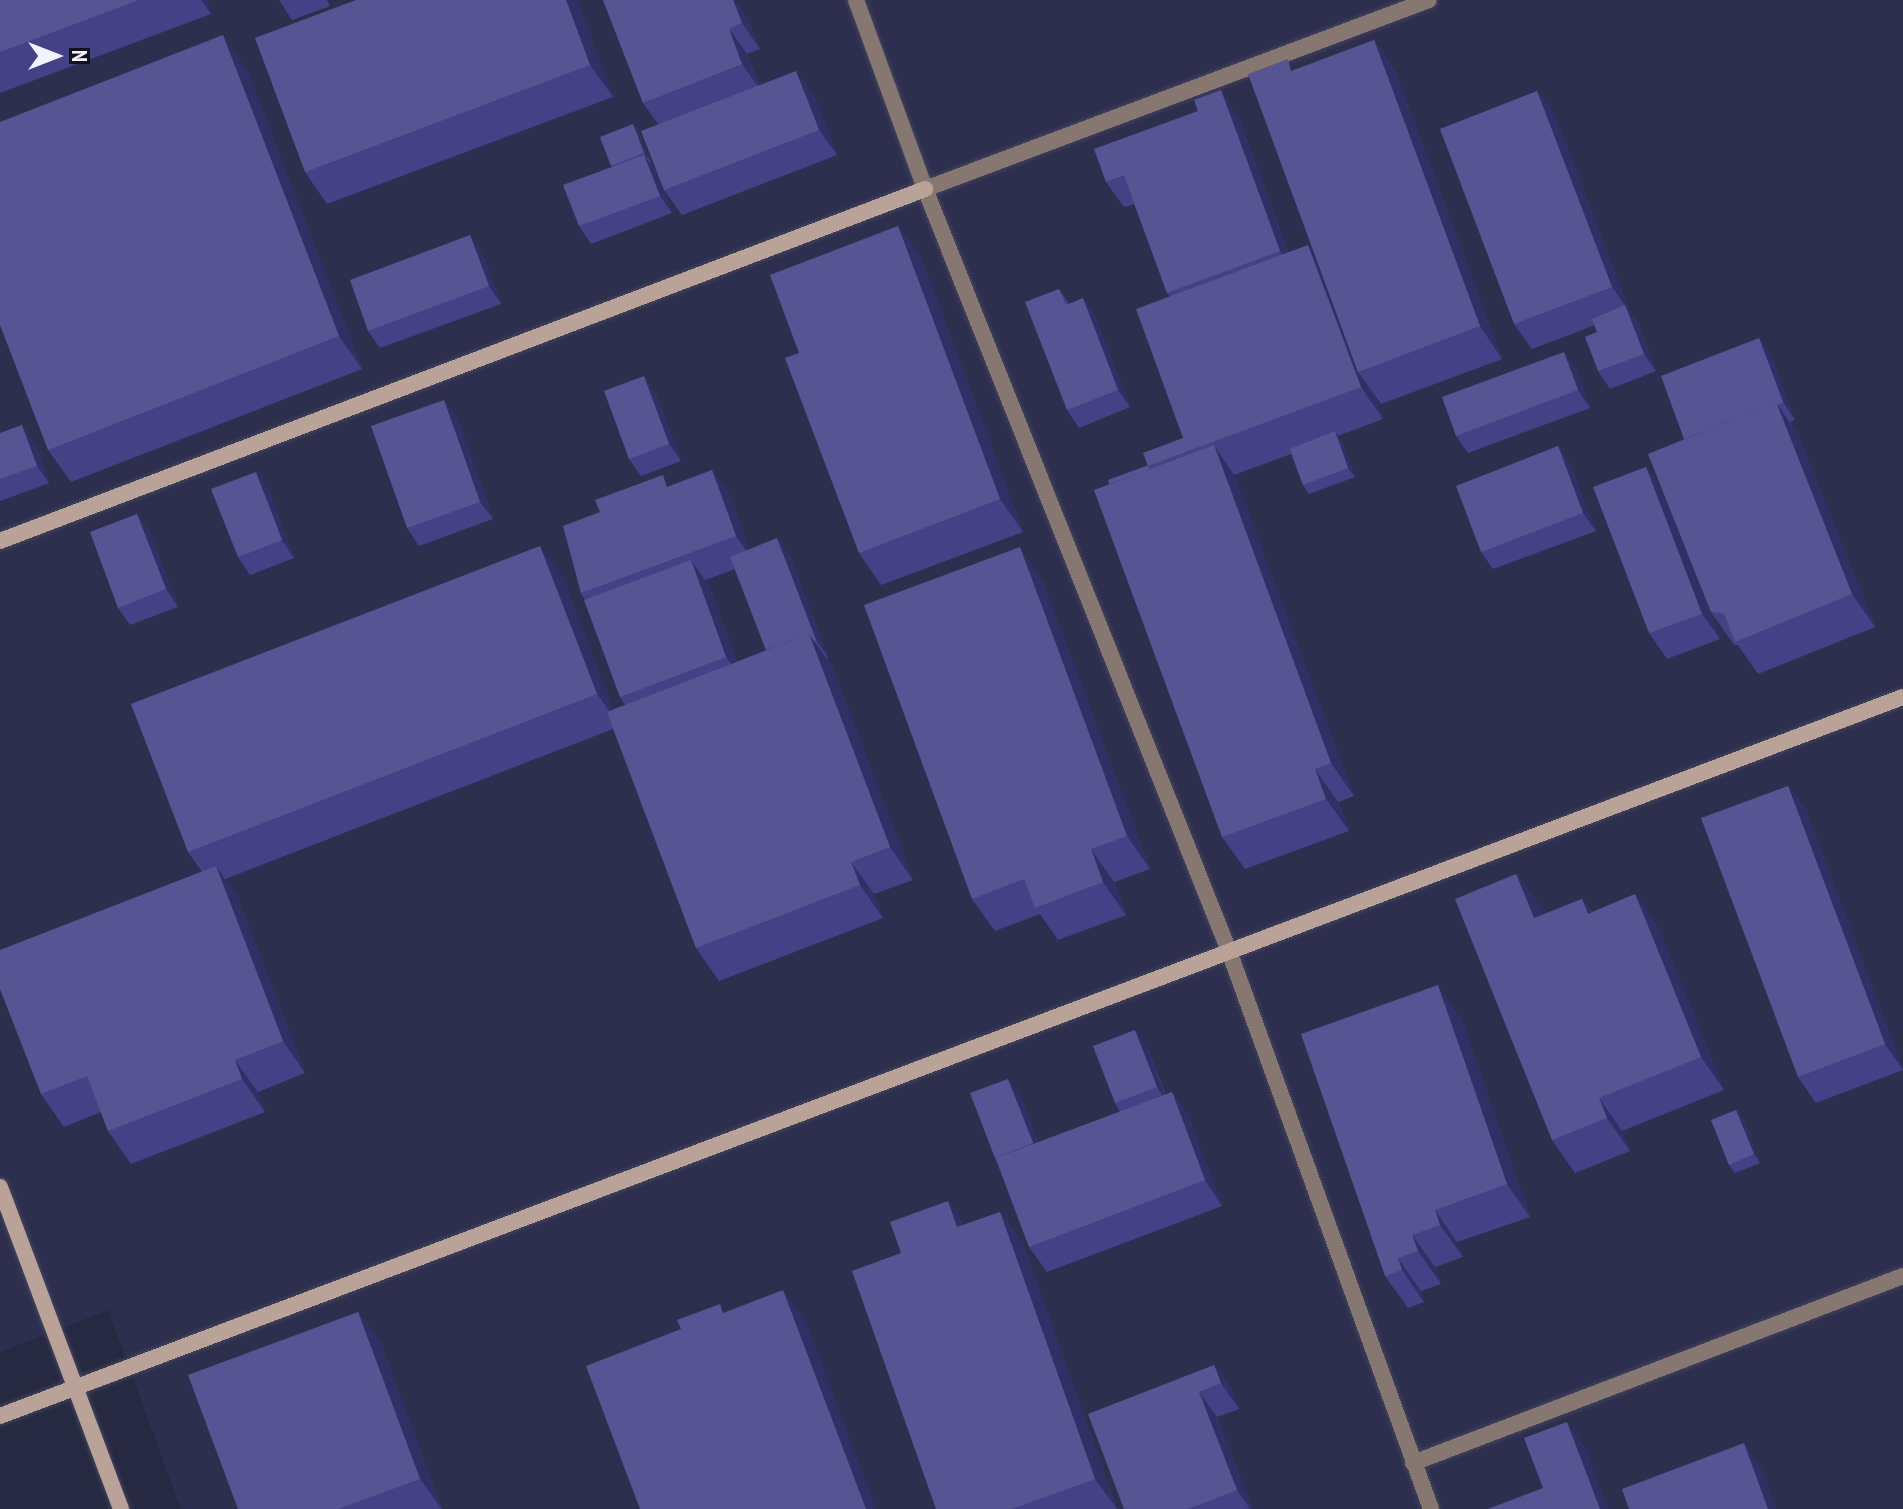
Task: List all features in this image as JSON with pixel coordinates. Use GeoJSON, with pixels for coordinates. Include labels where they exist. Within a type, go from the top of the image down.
{"type":"FeatureCollection","features":[{"type":"Feature","properties":{"kind":"street"},"geometry":{"type":"LineString","coordinates":[[856,0],[925,189],[1229,951],[1431,1509]]}},
{"type":"Feature","properties":{"kind":"street"},"geometry":{"type":"LineString","coordinates":[[0,541],[1429,0]]}},
{"type":"Feature","properties":{"kind":"street"},"geometry":{"type":"LineString","coordinates":[[0,1416],[1903,697]]}},
{"type":"Feature","properties":{"kind":"street"},"geometry":{"type":"LineString","coordinates":[[0,1187],[121,1509]]}},
{"type":"Feature","properties":{"kind":"street"},"geometry":{"type":"LineString","coordinates":[[1413,1463],[1903,1276]]}},
{"type":"Feature","properties":{"kind":"shaded area"},"geometry":{"type":"Polygon","coordinates":[[[0,0],[1903,0],[1903,1509],[181,1509],[108,1310],[0,1352],[0,0]]]}},
{"type":"Feature","properties":{"kind":"building"},"geometry":{"type":"Polygon","coordinates":[[[0,0],[139,0],[0,52],[0,0]]]}},
{"type":"Feature","properties":{"kind":"building"},"geometry":{"type":"Polygon","coordinates":[[[356,0],[566,0],[590,65],[305,172],[255,38],[356,0]]]}},
{"type":"Feature","properties":{"kind":"building"},"geometry":{"type":"Polygon","coordinates":[[[603,0],[733,0],[742,23],[729,29],[742,64],[643,103],[603,0]]]}},
{"type":"Feature","properties":{"kind":"building"},"geometry":{"type":"Polygon","coordinates":[[[223,35],[339,336],[48,450],[0,325],[0,122],[223,35]]]}},
{"type":"Feature","properties":{"kind":"building"},"geometry":{"type":"Polygon","coordinates":[[[1374,40],[1480,326],[1358,372],[1248,74],[1288,59],[1291,71],[1374,40]]]}},
{"type":"Feature","properties":{"kind":"building"},"geometry":{"type":"Polygon","coordinates":[[[796,71],[819,130],[664,190],[641,131],[796,71]]]}},
{"type":"Feature","properties":{"kind":"building"},"geometry":{"type":"Polygon","coordinates":[[[1221,90],[1280,251],[1167,293],[1124,175],[1106,182],[1094,149],[1198,111],[1194,100],[1221,90]]]}},
{"type":"Feature","properties":{"kind":"building"},"geometry":{"type":"Polygon","coordinates":[[[1537,91],[1612,287],[1514,324],[1440,129],[1537,91]]]}},
{"type":"Feature","properties":{"kind":"building"},"geometry":{"type":"Polygon","coordinates":[[[633,124],[644,153],[611,166],[600,137],[633,124]]]}},
{"type":"Feature","properties":{"kind":"building"},"geometry":{"type":"Polygon","coordinates":[[[644,155],[660,196],[579,226],[563,185],[644,155]]]}},
{"type":"Feature","properties":{"kind":"building"},"geometry":{"type":"Polygon","coordinates":[[[898,226],[1000,499],[859,553],[785,358],[799,353],[770,275],[898,226]]]}},
{"type":"Feature","properties":{"kind":"building"},"geometry":{"type":"Polygon","coordinates":[[[470,235],[489,286],[368,331],[350,280],[470,235]]]}},
{"type":"Feature","properties":{"kind":"building"},"geometry":{"type":"Polygon","coordinates":[[[1308,245],[1361,387],[1148,466],[1143,453],[1183,438],[1136,309],[1308,245]]]}},
{"type":"Feature","properties":{"kind":"building"},"geometry":{"type":"Polygon","coordinates":[[[1059,289],[1066,305],[1083,298],[1118,390],[1067,410],[1025,302],[1059,289]]]}},
{"type":"Feature","properties":{"kind":"building"},"geometry":{"type":"Polygon","coordinates":[[[1625,305],[1644,354],[1598,371],[1585,337],[1597,332],[1592,319],[1625,305]]]}},
{"type":"Feature","properties":{"kind":"building"},"geometry":{"type":"Polygon","coordinates":[[[1759,338],[1783,402],[1777,405],[1776,402],[1684,439],[1661,376],[1759,338]]]}},
{"type":"Feature","properties":{"kind":"building"},"geometry":{"type":"Polygon","coordinates":[[[1564,352],[1578,390],[1456,436],[1442,397],[1564,352]]]}},
{"type":"Feature","properties":{"kind":"building"},"geometry":{"type":"Polygon","coordinates":[[[644,376],[669,444],[629,459],[604,391],[644,376]]]}},
{"type":"Feature","properties":{"kind":"building"},"geometry":{"type":"Polygon","coordinates":[[[444,400],[480,502],[407,528],[371,426],[444,400]]]}},
{"type":"Feature","properties":{"kind":"building"},"geometry":{"type":"Polygon","coordinates":[[[1776,402],[1852,594],[1735,642],[1724,613],[1711,612],[1648,454],[1776,402]]]}},
{"type":"Feature","properties":{"kind":"building"},"geometry":{"type":"Polygon","coordinates":[[[22,425],[37,466],[0,479],[0,433],[22,425]]]}},
{"type":"Feature","properties":{"kind":"building"},"geometry":{"type":"Polygon","coordinates":[[[1335,431],[1348,468],[1303,485],[1290,449],[1335,431]]]}},
{"type":"Feature","properties":{"kind":"building"},"geometry":{"type":"Polygon","coordinates":[[[1214,445],[1331,763],[1315,769],[1326,799],[1222,837],[1094,490],[1214,445]]]}},
{"type":"Feature","properties":{"kind":"building"},"geometry":{"type":"Polygon","coordinates":[[[1558,446],[1583,513],[1481,552],[1456,486],[1558,446]]]}},
{"type":"Feature","properties":{"kind":"building"},"geometry":{"type":"Polygon","coordinates":[[[1149,465],[1150,469],[1109,484],[1108,480],[1149,465]]]}},
{"type":"Feature","properties":{"kind":"building"},"geometry":{"type":"Polygon","coordinates":[[[1646,467],[1702,614],[1649,633],[1593,487],[1646,467]]]}},
{"type":"Feature","properties":{"kind":"building"},"geometry":{"type":"Polygon","coordinates":[[[712,470],[736,536],[581,593],[563,526],[600,512],[595,500],[663,475],[667,487],[712,470]]]}},
{"type":"Feature","properties":{"kind":"building"},"geometry":{"type":"Polygon","coordinates":[[[256,472],[282,540],[238,557],[211,489],[256,472]]]}},
{"type":"Feature","properties":{"kind":"building"},"geometry":{"type":"Polygon","coordinates":[[[137,514],[166,589],[118,608],[90,532],[137,514]]]}},
{"type":"Feature","properties":{"kind":"building"},"geometry":{"type":"Polygon","coordinates":[[[777,538],[816,640],[809,634],[766,650],[730,557],[777,538]]]}},
{"type":"Feature","properties":{"kind":"building"},"geometry":{"type":"Polygon","coordinates":[[[540,546],[597,694],[188,852],[131,704],[540,546]]]}},
{"type":"Feature","properties":{"kind":"building"},"geometry":{"type":"Polygon","coordinates":[[[1020,547],[1127,836],[1091,849],[1103,882],[1035,908],[1024,879],[972,899],[864,605],[1020,547]]]}},
{"type":"Feature","properties":{"kind":"building"},"geometry":{"type":"Polygon","coordinates":[[[691,560],[726,657],[620,697],[584,600],[691,560]]]}},
{"type":"Feature","properties":{"kind":"building"},"geometry":{"type":"Polygon","coordinates":[[[809,634],[890,847],[851,862],[860,885],[696,948],[607,712],[809,634]]]}},
{"type":"Feature","properties":{"kind":"building"},"geometry":{"type":"Polygon","coordinates":[[[1788,786],[1885,1044],[1798,1077],[1701,818],[1788,786]]]}},
{"type":"Feature","properties":{"kind":"building"},"geometry":{"type":"Polygon","coordinates":[[[216,866],[283,1041],[235,1060],[242,1079],[108,1131],[87,1076],[41,1094],[0,989],[0,950],[216,866]]]}},
{"type":"Feature","properties":{"kind":"building"},"geometry":{"type":"Polygon","coordinates":[[[1516,874],[1534,918],[1582,899],[1588,914],[1635,894],[1701,1057],[1599,1098],[1607,1118],[1552,1140],[1455,899],[1516,874]]]}},
{"type":"Feature","properties":{"kind":"building"},"geometry":{"type":"Polygon","coordinates":[[[1438,985],[1507,1184],[1435,1210],[1440,1225],[1412,1235],[1418,1251],[1398,1258],[1402,1270],[1385,1276],[1301,1034],[1438,985]]]}},
{"type":"Feature","properties":{"kind":"building"},"geometry":{"type":"Polygon","coordinates":[[[1135,1030],[1157,1087],[1115,1103],[1093,1046],[1135,1030]]]}},
{"type":"Feature","properties":{"kind":"building"},"geometry":{"type":"Polygon","coordinates":[[[1008,1079],[1033,1143],[995,1158],[970,1093],[1008,1079]]]}},
{"type":"Feature","properties":{"kind":"building"},"geometry":{"type":"Polygon","coordinates":[[[1172,1092],[1205,1180],[1029,1247],[996,1158],[1172,1092]]]}},
{"type":"Feature","properties":{"kind":"building"},"geometry":{"type":"Polygon","coordinates":[[[1736,1110],[1754,1154],[1729,1165],[1711,1120],[1736,1110]]]}},
{"type":"Feature","properties":{"kind":"building"},"geometry":{"type":"Polygon","coordinates":[[[948,1201],[957,1227],[1000,1212],[1095,1479],[1012,1509],[936,1509],[852,1271],[901,1253],[890,1222],[948,1201]]]}},
{"type":"Feature","properties":{"kind":"building"},"geometry":{"type":"Polygon","coordinates":[[[783,1290],[866,1509],[640,1509],[586,1366],[681,1329],[677,1320],[720,1304],[723,1313],[783,1290]]]}},
{"type":"Feature","properties":{"kind":"building"},"geometry":{"type":"Polygon","coordinates":[[[358,1312],[420,1479],[338,1509],[238,1509],[188,1375],[358,1312]]]}},
{"type":"Feature","properties":{"kind":"building"},"geometry":{"type":"Polygon","coordinates":[[[1214,1365],[1221,1383],[1199,1392],[1237,1490],[1188,1509],[1124,1509],[1088,1414],[1214,1365]]]}},
{"type":"Feature","properties":{"kind":"building"},"geometry":{"type":"Polygon","coordinates":[[[1567,1422],[1600,1509],[1488,1509],[1543,1488],[1524,1438],[1567,1422]]]}},
{"type":"Feature","properties":{"kind":"building"},"geometry":{"type":"Polygon","coordinates":[[[1744,1443],[1768,1509],[1629,1509],[1622,1489],[1744,1443]]]}}]}
